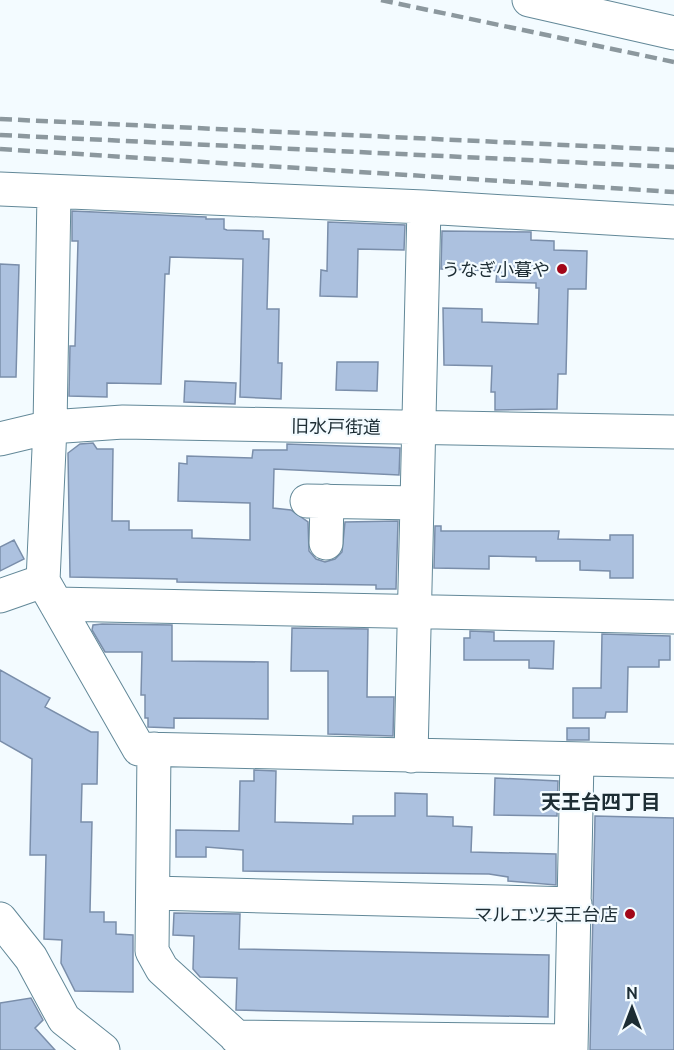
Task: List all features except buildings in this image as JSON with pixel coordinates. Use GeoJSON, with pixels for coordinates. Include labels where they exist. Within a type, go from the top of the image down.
{"type":"FeatureCollection","features":[{"type":"Feature","properties":{"kind":"street"},"geometry":{"type":"LineString","coordinates":[[529,0],[569,5],[674,33]]}},
{"type":"Feature","properties":{"kind":"street"},"geometry":{"type":"LineString","coordinates":[[0,189],[424,207],[674,222]]}},
{"type":"Feature","properties":{"kind":"street"},"geometry":{"type":"LineString","coordinates":[[54,193],[49,593],[139,749],[674,761]]}},
{"type":"Feature","properties":{"kind":"street"},"geometry":{"type":"LineString","coordinates":[[411,756],[424,207]]}},
{"type":"Feature","properties":{"kind":"street","name":"旧水戸街道"},"geometry":{"type":"LineString","coordinates":[[0,439],[50,426],[123,422],[674,432]]}},
{"type":"Feature","properties":{"kind":"street"},"geometry":{"type":"LineString","coordinates":[[326,543],[317,501],[416,503]]}},
{"type":"Feature","properties":{"kind":"street"},"geometry":{"type":"LineString","coordinates":[[0,596],[49,593],[414,612],[674,617]]}},
{"type":"Feature","properties":{"kind":"street"},"geometry":{"type":"LineString","coordinates":[[154,749],[152,951],[162,969],[243,1043],[571,1045],[577,759]]}},
{"type":"Feature","properties":{"kind":"street"},"geometry":{"type":"LineString","coordinates":[[153,893],[575,904]]}},
{"type":"Feature","properties":{"kind":"street"},"geometry":{"type":"LineString","coordinates":[[0,919],[31,958],[64,1018],[103,1050]]}},
{"type":"Feature","properties":{"kind":"railway"},"geometry":{"type":"LineString","coordinates":[[381,0],[674,62]]}},
{"type":"Feature","properties":{"kind":"railway"},"geometry":{"type":"LineString","coordinates":[[0,119],[674,150]]}},
{"type":"Feature","properties":{"kind":"railway"},"geometry":{"type":"LineString","coordinates":[[0,135],[674,167]]}},
{"type":"Feature","properties":{"kind":"railway"},"geometry":{"type":"LineString","coordinates":[[0,149],[674,192]]}},
{"type":"Feature","properties":{"kind":"place","name":"うなぎ小暮や"},"geometry":{"type":"Point","coordinates":[562,269]}},
{"type":"Feature","properties":{"kind":"place","name":"マルエツ天王台店"},"geometry":{"type":"Point","coordinates":[630,914]}},
{"type":"Feature","properties":{"kind":"district","name":"天王台四丁目"},"geometry":{"type":"Point","coordinates":[601,801]}}]}
